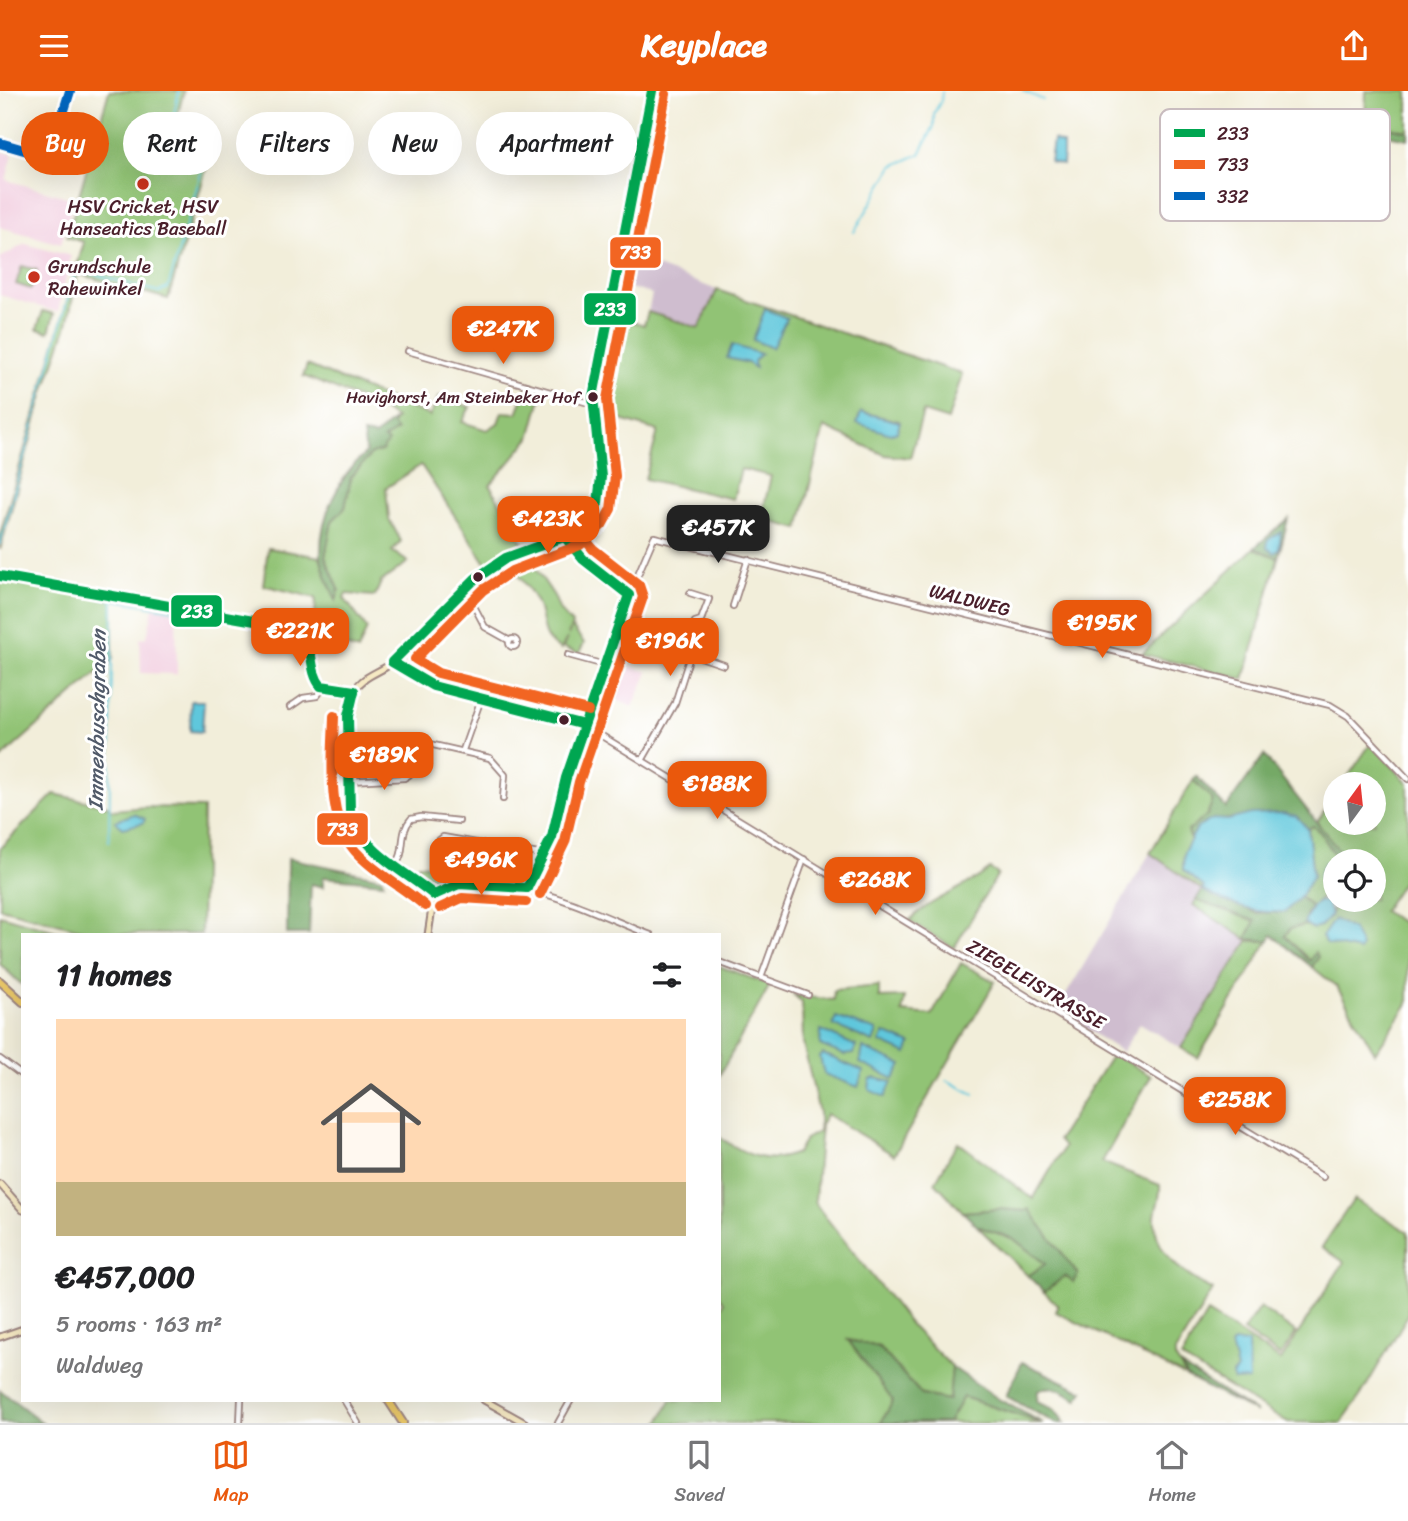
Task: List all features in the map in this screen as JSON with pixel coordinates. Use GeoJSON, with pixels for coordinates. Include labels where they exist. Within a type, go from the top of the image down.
{"type":"FeatureCollection","features":[{"type":"Feature","properties":{"kind":"main road"},"geometry":{"type":"LineString","coordinates":[[0,981],[21,1000]]}},
{"type":"Feature","properties":{"kind":"main road"},"geometry":{"type":"LineString","coordinates":[[389,1402],[403,1423]]}},
{"type":"Feature","properties":{"kind":"street"},"geometry":{"type":"LineString","coordinates":[[0,143],[41,155],[51,152],[70,91]]}},
{"type":"Feature","properties":{"kind":"street"},"geometry":{"type":"LineString","coordinates":[[434,895],[366,845],[350,814],[348,716],[354,691],[363,680],[392,662],[465,589],[508,558],[565,537],[586,526],[600,497],[592,404],[652,91]]}},
{"type":"Feature","properties":{"kind":"street"},"geometry":{"type":"LineString","coordinates":[[408,351],[592,404]]}},
{"type":"Feature","properties":{"kind":"street"},"geometry":{"type":"LineString","coordinates":[[527,888],[552,837],[566,778],[629,595],[583,559],[565,537]]}},
{"type":"Feature","properties":{"kind":"street","name":"WALDWEG"},"geometry":{"type":"LineString","coordinates":[[629,595],[651,539],[660,537],[1330,705],[1348,716],[1408,779]]}},
{"type":"Feature","properties":{"kind":"street"},"geometry":{"type":"LineString","coordinates":[[733,606],[748,559]]}},
{"type":"Feature","properties":{"kind":"street"},"geometry":{"type":"LineString","coordinates":[[0,576],[297,629],[306,633],[314,675],[324,688],[354,691]]}},
{"type":"Feature","properties":{"kind":"street"},"geometry":{"type":"LineString","coordinates":[[465,589],[485,627],[510,641]]}},
{"type":"Feature","properties":{"kind":"street"},"geometry":{"type":"LineString","coordinates":[[642,759],[675,703],[698,631],[695,622],[701,620],[709,600],[690,593]]}},
{"type":"Feature","properties":{"kind":"street"},"geometry":{"type":"LineString","coordinates":[[618,629],[724,665]]}},
{"type":"Feature","properties":{"kind":"street"},"geometry":{"type":"LineString","coordinates":[[568,655],[606,665]]}},
{"type":"Feature","properties":{"kind":"street","name":"ZIEGELEISTRASSE"},"geometry":{"type":"LineString","coordinates":[[392,662],[433,686],[584,725],[1323,1177]]}},
{"type":"Feature","properties":{"kind":"street"},"geometry":{"type":"LineString","coordinates":[[290,707],[305,697],[317,696],[324,688]]}},
{"type":"Feature","properties":{"kind":"street"},"geometry":{"type":"LineString","coordinates":[[463,750],[481,699]]}},
{"type":"Feature","properties":{"kind":"street"},"geometry":{"type":"LineString","coordinates":[[416,741],[490,758],[499,765],[506,784],[503,799]]}},
{"type":"Feature","properties":{"kind":"street"},"geometry":{"type":"LineString","coordinates":[[349,781],[404,778],[409,775]]}},
{"type":"Feature","properties":{"kind":"street"},"geometry":{"type":"LineString","coordinates":[[395,866],[401,856],[403,832],[411,820],[421,817],[459,821]]}},
{"type":"Feature","properties":{"kind":"street"},"geometry":{"type":"LineString","coordinates":[[434,865],[438,841],[443,837],[544,855]]}},
{"type":"Feature","properties":{"kind":"street"},"geometry":{"type":"LineString","coordinates":[[435,857],[496,867],[499,885]]}},
{"type":"Feature","properties":{"kind":"street"},"geometry":{"type":"LineString","coordinates":[[762,975],[804,859]]}},
{"type":"Feature","properties":{"kind":"street"},"geometry":{"type":"LineString","coordinates":[[434,895],[456,884],[527,888],[647,933]]}},
{"type":"Feature","properties":{"kind":"street"},"geometry":{"type":"LineString","coordinates":[[428,933],[434,895]]}},
{"type":"Feature","properties":{"kind":"street"},"geometry":{"type":"LineString","coordinates":[[721,963],[755,976],[762,975],[807,995]]}},
{"type":"Feature","properties":{"kind":"street"},"geometry":{"type":"LineString","coordinates":[[0,1059],[21,1075]]}},
{"type":"Feature","properties":{"kind":"street"},"geometry":{"type":"LineString","coordinates":[[0,1184],[21,1208]]}},
{"type":"Feature","properties":{"kind":"street"},"geometry":{"type":"LineString","coordinates":[[1,1335],[21,1330]]}},
{"type":"Feature","properties":{"kind":"street"},"geometry":{"type":"LineString","coordinates":[[240,1423],[241,1402]]}},
{"type":"Feature","properties":{"kind":"street"},"geometry":{"type":"LineString","coordinates":[[345,1402],[358,1423]]}},
{"type":"Feature","properties":{"kind":"street"},"geometry":{"type":"LineString","coordinates":[[488,1402],[525,1423]]}},
{"type":"Feature","properties":{"kind":"street"},"geometry":{"type":"LineString","coordinates":[[558,1423],[570,1402]]}},
{"type":"Feature","properties":{"kind":"shaded area","name":"Grundschule Rahewinkel"},"geometry":{"type":"Polygon","coordinates":[[[0,151],[13,154],[6,180],[74,199],[61,244],[0,227],[0,151]]]}},
{"type":"Feature","properties":{"kind":"shaded area","name":"Grundschule Rahewinkel"},"geometry":{"type":"Polygon","coordinates":[[[25,244],[71,256],[58,312],[0,295],[0,258],[25,244]]]}},
{"type":"Feature","properties":{"kind":"shaded area"},"geometry":{"type":"Polygon","coordinates":[[[624,254],[717,290],[699,328],[648,312],[652,294],[618,285],[624,254]]]}},
{"type":"Feature","properties":{"kind":"shaded area"},"geometry":{"type":"Polygon","coordinates":[[[153,608],[176,612],[177,674],[141,673],[140,639],[147,637],[153,608]]]}},
{"type":"Feature","properties":{"kind":"shaded area"},"geometry":{"type":"Polygon","coordinates":[[[611,659],[648,672],[633,707],[599,693],[611,659]]]}},
{"type":"Feature","properties":{"kind":"shaded area"},"geometry":{"type":"Polygon","coordinates":[[[1150,853],[1202,890],[1193,906],[1248,941],[1181,1048],[1140,1023],[1122,1052],[1057,1010],[1150,853]]]}},
{"type":"Feature","properties":{"kind":"green space"},"geometry":{"type":"Polygon","coordinates":[[[109,91],[184,91],[178,112],[123,112],[123,175],[204,175],[168,299],[78,274],[67,325],[43,395],[0,550],[0,535],[84,242],[67,237],[85,175],[109,175],[109,112],[103,112],[109,91]]]}},
{"type":"Feature","properties":{"kind":"green space"},"geometry":{"type":"Polygon","coordinates":[[[1366,91],[1408,91],[1408,131],[1390,128],[1390,109],[1365,109],[1366,91]]]}},
{"type":"Feature","properties":{"kind":"green space"},"geometry":{"type":"Polygon","coordinates":[[[1390,128],[1408,131],[1408,139],[1390,136],[1390,128]]]}},
{"type":"Feature","properties":{"kind":"green space"},"geometry":{"type":"Polygon","coordinates":[[[22,266],[37,270],[31,289],[16,284],[22,266]]]}},
{"type":"Feature","properties":{"kind":"green space"},"geometry":{"type":"Polygon","coordinates":[[[717,290],[962,374],[948,420],[923,412],[910,458],[885,455],[824,427],[799,529],[761,519],[771,476],[741,469],[733,499],[645,479],[658,431],[595,412],[612,315],[644,325],[648,312],[699,328],[717,290]],[[861,412],[897,431],[899,421],[861,412]]]}},
{"type":"Feature","properties":{"kind":"green space"},"geometry":{"type":"Polygon","coordinates":[[[43,311],[54,314],[49,332],[37,329],[43,311]]]}},
{"type":"Feature","properties":{"kind":"green space"},"geometry":{"type":"Polygon","coordinates":[[[307,365],[430,416],[439,396],[470,407],[462,422],[487,430],[498,423],[502,412],[517,413],[526,390],[542,394],[530,438],[490,485],[525,548],[488,566],[421,465],[386,488],[389,519],[401,541],[392,551],[408,562],[381,582],[375,596],[346,594],[344,598],[367,629],[358,651],[340,644],[328,616],[315,613],[316,598],[263,585],[268,548],[320,557],[336,600],[339,589],[325,557],[332,521],[345,508],[351,477],[384,439],[396,418],[370,403],[303,376],[307,365]]]}},
{"type":"Feature","properties":{"kind":"green space"},"geometry":{"type":"Polygon","coordinates":[[[396,418],[392,424],[397,431],[384,439],[388,442],[382,451],[371,454],[351,477],[345,508],[332,521],[325,557],[339,589],[336,601],[321,560],[321,540],[327,512],[339,486],[366,453],[363,434],[375,436],[396,418]]]}},
{"type":"Feature","properties":{"kind":"green space"},"geometry":{"type":"Polygon","coordinates":[[[1288,519],[1278,558],[1254,548],[1288,519]]]}},
{"type":"Feature","properties":{"kind":"green space"},"geometry":{"type":"Polygon","coordinates":[[[1254,548],[1278,558],[1244,679],[1142,654],[1254,548]]]}},
{"type":"Feature","properties":{"kind":"green space"},"geometry":{"type":"Polygon","coordinates":[[[526,554],[554,596],[560,611],[572,624],[568,635],[572,627],[584,643],[579,654],[563,648],[567,638],[561,650],[546,637],[533,596],[508,562],[526,554]]]}},
{"type":"Feature","properties":{"kind":"green space"},"geometry":{"type":"Polygon","coordinates":[[[0,580],[113,600],[113,659],[0,759],[0,580]]]}},
{"type":"Feature","properties":{"kind":"green space"},"geometry":{"type":"Polygon","coordinates":[[[1371,743],[1408,783],[1408,874],[1386,907],[1386,849],[1338,849],[1327,835],[1386,835],[1386,772],[1351,772],[1371,743]]]}},
{"type":"Feature","properties":{"kind":"green space"},"geometry":{"type":"Polygon","coordinates":[[[1264,755],[1323,830],[1323,835],[1327,835],[1338,849],[1331,849],[1320,832],[1313,826],[1308,829],[1296,816],[1255,816],[1207,822],[1191,840],[1188,831],[1207,815],[1213,800],[1193,780],[1196,776],[1226,808],[1264,755]]]}},
{"type":"Feature","properties":{"kind":"green space"},"geometry":{"type":"Polygon","coordinates":[[[1193,780],[1213,800],[1207,815],[1188,831],[1191,840],[1184,852],[1183,870],[1204,887],[1202,890],[1150,853],[1193,780]]]}},
{"type":"Feature","properties":{"kind":"green space"},"geometry":{"type":"Polygon","coordinates":[[[54,794],[108,806],[112,810],[146,807],[203,808],[201,933],[94,933],[0,908],[0,848],[54,794]]]}},
{"type":"Feature","properties":{"kind":"green space"},"geometry":{"type":"Polygon","coordinates":[[[1323,813],[1323,830],[1317,822],[1323,813]]]}},
{"type":"Feature","properties":{"kind":"green space"},"geometry":{"type":"Polygon","coordinates":[[[1313,826],[1320,832],[1331,849],[1323,849],[1323,878],[1320,886],[1323,894],[1312,907],[1300,897],[1313,876],[1308,829],[1313,826]]]}},
{"type":"Feature","properties":{"kind":"green space"},"geometry":{"type":"Polygon","coordinates":[[[288,858],[382,878],[384,883],[323,877],[323,887],[311,884],[309,933],[287,933],[288,858]]]}},
{"type":"Feature","properties":{"kind":"green space"},"geometry":{"type":"Polygon","coordinates":[[[418,864],[437,866],[434,879],[417,874],[418,864]]]}},
{"type":"Feature","properties":{"kind":"green space"},"geometry":{"type":"Polygon","coordinates":[[[990,869],[998,874],[954,948],[909,921],[927,906],[990,869]]]}},
{"type":"Feature","properties":{"kind":"green space"},"geometry":{"type":"Polygon","coordinates":[[[1202,890],[1257,913],[1285,912],[1300,897],[1312,907],[1306,915],[1306,925],[1290,929],[1285,936],[1310,961],[1315,952],[1318,957],[1312,967],[1272,935],[1268,941],[1246,939],[1255,921],[1196,900],[1202,890]]]}},
{"type":"Feature","properties":{"kind":"green space"},"geometry":{"type":"Polygon","coordinates":[[[1196,900],[1256,921],[1246,939],[1193,905],[1196,900]]]}},
{"type":"Feature","properties":{"kind":"green space"},"geometry":{"type":"Polygon","coordinates":[[[1331,912],[1385,912],[1408,926],[1408,1004],[1375,1053],[1337,987],[1312,967],[1318,957],[1315,953],[1310,961],[1285,936],[1290,929],[1306,925],[1313,929],[1331,912]]]}},
{"type":"Feature","properties":{"kind":"green space"},"geometry":{"type":"Polygon","coordinates":[[[0,915],[63,933],[21,933],[21,984],[0,964],[0,915]]]}},
{"type":"Feature","properties":{"kind":"green space"},"geometry":{"type":"Polygon","coordinates":[[[1248,941],[1268,941],[1198,1058],[1181,1048],[1248,941]]]}},
{"type":"Feature","properties":{"kind":"green space"},"geometry":{"type":"Polygon","coordinates":[[[961,963],[995,982],[894,1155],[826,1114],[821,1125],[815,1200],[912,1327],[952,1367],[949,1400],[922,1395],[879,1347],[849,1340],[893,1401],[881,1423],[659,1423],[670,1402],[721,1402],[721,1308],[724,1302],[721,1299],[721,1138],[747,1153],[775,1158],[797,1153],[805,1139],[819,1131],[819,1113],[803,1043],[802,1002],[794,995],[833,1000],[834,990],[879,986],[879,998],[905,997],[902,1012],[932,1015],[961,963]]]}},
{"type":"Feature","properties":{"kind":"green space"},"geometry":{"type":"Polygon","coordinates":[[[721,967],[770,985],[721,1072],[721,967]]]}},
{"type":"Feature","properties":{"kind":"green space"},"geometry":{"type":"Polygon","coordinates":[[[1113,1053],[1151,1076],[1102,1162],[1160,1185],[1155,1217],[1159,1242],[1172,1262],[1181,1270],[1213,1290],[1175,1352],[1175,1358],[1187,1377],[1056,1312],[1058,1305],[1044,1292],[1065,1276],[1078,1274],[1025,1211],[999,1209],[963,1212],[935,1182],[958,1142],[1033,1199],[1064,1147],[1058,1140],[1113,1053]]]}},
{"type":"Feature","properties":{"kind":"green space"},"geometry":{"type":"Polygon","coordinates":[[[1354,1199],[1408,1232],[1408,1315],[1361,1395],[1341,1423],[1286,1422],[1181,1358],[1207,1313],[1281,1360],[1344,1262],[1322,1247],[1354,1199]]]}},
{"type":"Feature","properties":{"kind":"green space"},"geometry":{"type":"Polygon","coordinates":[[[1029,1209],[1078,1275],[1073,1282],[1065,1276],[1044,1292],[1028,1276],[1045,1264],[1014,1239],[977,1226],[963,1212],[1029,1209]]]}},
{"type":"Feature","properties":{"kind":"green space"},"geometry":{"type":"Polygon","coordinates":[[[977,1226],[1014,1239],[1046,1264],[1028,1276],[977,1226]]]}},
{"type":"Feature","properties":{"kind":"green space"},"geometry":{"type":"Polygon","coordinates":[[[1260,1307],[1296,1333],[1280,1356],[1243,1331],[1260,1307]]]}},
{"type":"Feature","properties":{"kind":"green space"},"geometry":{"type":"Polygon","coordinates":[[[848,1340],[879,1347],[922,1395],[949,1400],[952,1367],[1000,1400],[1043,1423],[963,1397],[948,1423],[881,1423],[893,1401],[848,1340]]]}},
{"type":"Feature","properties":{"kind":"green space"},"geometry":{"type":"Polygon","coordinates":[[[1022,1362],[1083,1391],[1078,1399],[1053,1388],[1038,1391],[1037,1402],[1054,1409],[1065,1423],[1055,1423],[1006,1396],[1022,1362]]]}},
{"type":"Feature","properties":{"kind":"green space"},"geometry":{"type":"Polygon","coordinates":[[[1181,1366],[1257,1413],[1187,1377],[1181,1366]]]}},
{"type":"Feature","properties":{"kind":"green space"},"geometry":{"type":"Polygon","coordinates":[[[0,1390],[43,1423],[0,1423],[0,1390]]]}},
{"type":"Feature","properties":{"kind":"green space"},"geometry":{"type":"Polygon","coordinates":[[[963,1397],[1041,1423],[948,1423],[963,1397]]]}},
{"type":"Feature","properties":{"kind":"water"},"geometry":{"type":"Polygon","coordinates":[[[1053,140],[1063,144],[1063,165],[1050,162],[1053,140]]]}},
{"type":"Feature","properties":{"kind":"water"},"geometry":{"type":"Polygon","coordinates":[[[765,309],[787,318],[772,348],[753,340],[765,309]]]}},
{"type":"Feature","properties":{"kind":"water"},"geometry":{"type":"Polygon","coordinates":[[[732,345],[761,354],[754,361],[755,368],[748,363],[727,358],[732,345]]]}},
{"type":"Feature","properties":{"kind":"water"},"geometry":{"type":"Polygon","coordinates":[[[861,412],[900,422],[897,432],[890,434],[857,423],[861,412]]]}},
{"type":"Feature","properties":{"kind":"water"},"geometry":{"type":"Polygon","coordinates":[[[1281,532],[1279,549],[1275,553],[1267,548],[1268,540],[1281,532]]]}},
{"type":"Feature","properties":{"kind":"water"},"geometry":{"type":"Polygon","coordinates":[[[191,701],[204,701],[202,732],[190,731],[191,701]]]}},
{"type":"Feature","properties":{"kind":"water"},"geometry":{"type":"Polygon","coordinates":[[[1283,813],[1296,816],[1308,829],[1313,876],[1300,897],[1285,912],[1262,912],[1232,904],[1202,890],[1204,887],[1183,870],[1184,852],[1197,828],[1213,819],[1228,820],[1251,814],[1283,813]]]}},
{"type":"Feature","properties":{"kind":"water"},"geometry":{"type":"Polygon","coordinates":[[[134,814],[145,819],[143,823],[123,828],[115,821],[134,814]]]}},
{"type":"Feature","properties":{"kind":"water"},"geometry":{"type":"Polygon","coordinates":[[[1323,866],[1323,888],[1319,878],[1323,866]]]}},
{"type":"Feature","properties":{"kind":"water"},"geometry":{"type":"Polygon","coordinates":[[[1319,901],[1323,902],[1323,912],[1330,912],[1331,915],[1320,927],[1313,929],[1304,923],[1312,907],[1319,901]]]}},
{"type":"Feature","properties":{"kind":"water"},"geometry":{"type":"Polygon","coordinates":[[[1334,919],[1353,930],[1361,946],[1359,951],[1327,944],[1322,937],[1334,919]]]}},
{"type":"Feature","properties":{"kind":"water"},"geometry":{"type":"Polygon","coordinates":[[[836,1017],[877,1031],[873,1042],[833,1025],[836,1017]]]}},
{"type":"Feature","properties":{"kind":"water"},"geometry":{"type":"Polygon","coordinates":[[[821,1030],[856,1046],[853,1054],[844,1055],[820,1045],[821,1030]]]}},
{"type":"Feature","properties":{"kind":"water"},"geometry":{"type":"Polygon","coordinates":[[[884,1033],[911,1044],[907,1054],[880,1042],[884,1033]]]}},
{"type":"Feature","properties":{"kind":"water"},"geometry":{"type":"Polygon","coordinates":[[[863,1048],[902,1065],[894,1079],[860,1063],[863,1048]]]}},
{"type":"Feature","properties":{"kind":"water"},"geometry":{"type":"Polygon","coordinates":[[[823,1054],[863,1071],[858,1087],[824,1074],[820,1057],[823,1054]]]}},
{"type":"Feature","properties":{"kind":"water"},"geometry":{"type":"Polygon","coordinates":[[[875,1078],[892,1082],[885,1097],[869,1090],[870,1080],[875,1078]]]}},
{"type":"Feature","properties":{"kind":"water"},"geometry":{"type":"Polygon","coordinates":[[[1234,1342],[1248,1343],[1249,1380],[1234,1381],[1232,1376],[1237,1370],[1231,1345],[1234,1342]]]}},
{"type":"Feature","properties":{"kind":"waterway"},"geometry":{"type":"LineString","coordinates":[[0,544],[75,272],[79,270],[159,292],[168,288],[203,166],[183,160],[173,152],[171,135],[179,91]]}},
{"type":"Feature","properties":{"kind":"waterway"},"geometry":{"type":"LineString","coordinates":[[1023,91],[1043,100]]}},
{"type":"Feature","properties":{"kind":"waterway"},"geometry":{"type":"LineString","coordinates":[[854,232],[893,166],[920,154],[934,126],[934,113],[941,101],[942,92]]}},
{"type":"Feature","properties":{"kind":"waterway"},"geometry":{"type":"LineString","coordinates":[[0,579],[51,588]]}},
{"type":"Feature","properties":{"kind":"waterway"},"geometry":{"type":"LineString","coordinates":[[55,589],[105,598]]}},
{"type":"Feature","properties":{"kind":"waterway"},"geometry":{"type":"LineString","coordinates":[[109,599],[203,615]]}},
{"type":"Feature","properties":{"kind":"waterway","name":"Immenbuschgraben"},"geometry":{"type":"LineString","coordinates":[[109,841],[113,599]]}},
{"type":"Feature","properties":{"kind":"waterway"},"geometry":{"type":"LineString","coordinates":[[206,616],[212,617]]}},
{"type":"Feature","properties":{"kind":"waterway"},"geometry":{"type":"LineString","coordinates":[[217,618],[229,620]]}},
{"type":"Feature","properties":{"kind":"waterway"},"geometry":{"type":"LineString","coordinates":[[946,1080],[974,1094]]}},
{"type":"Feature","properties":{"kind":"transit line","name":"332"},"geometry":{"type":"LineString","coordinates":[[0,143],[41,155],[51,152],[70,91]]}},
{"type":"Feature","properties":{"kind":"transit line","name":"233"},"geometry":{"type":"LineString","coordinates":[[584,725],[433,686],[392,662],[475,579],[506,558],[572,534],[592,516],[598,503],[601,477],[593,397],[652,91]]}},
{"type":"Feature","properties":{"kind":"transit line","name":"733"},"geometry":{"type":"LineString","coordinates":[[588,711],[438,673],[415,659],[483,590],[512,571],[580,545],[602,525],[611,509],[615,476],[607,399],[666,94]]}},
{"type":"Feature","properties":{"kind":"transit line","name":"733"},"geometry":{"type":"LineString","coordinates":[[540,894],[565,842],[579,782],[643,597],[639,585],[593,549],[576,528]]}},
{"type":"Feature","properties":{"kind":"transit line","name":"233"},"geometry":{"type":"LineString","coordinates":[[527,888],[552,837],[566,778],[629,595],[583,559],[565,537]]}},
{"type":"Feature","properties":{"kind":"transit line","name":"233"},"geometry":{"type":"LineString","coordinates":[[0,576],[299,629],[308,642],[314,672],[321,686],[354,691]]}},
{"type":"Feature","properties":{"kind":"transit line","name":"233"},"geometry":{"type":"LineString","coordinates":[[354,691],[348,716],[350,811],[356,826],[374,849],[434,895]]}},
{"type":"Feature","properties":{"kind":"transit line","name":"733"},"geometry":{"type":"LineString","coordinates":[[334,716],[333,790],[341,826],[360,856],[425,906]]}},
{"type":"Feature","properties":{"kind":"transit line","name":"233"},"geometry":{"type":"LineString","coordinates":[[434,895],[459,884],[527,888]]}},
{"type":"Feature","properties":{"kind":"transit line","name":"733"},"geometry":{"type":"LineString","coordinates":[[440,908],[462,898],[526,902]]}},
{"type":"Feature","properties":{"kind":"place","name":"HSV Cricket, HSV Hanseatics Baseball"},"geometry":{"type":"Point","coordinates":[143,184]}},
{"type":"Feature","properties":{"kind":"place","name":"Grundschule Rahewinkel"},"geometry":{"type":"Point","coordinates":[34,277]}},
{"type":"Feature","properties":{"kind":"place","name":"Havighorst, Am Steinbeker Hof"},"geometry":{"type":"Point","coordinates":[593,397]}}]}
